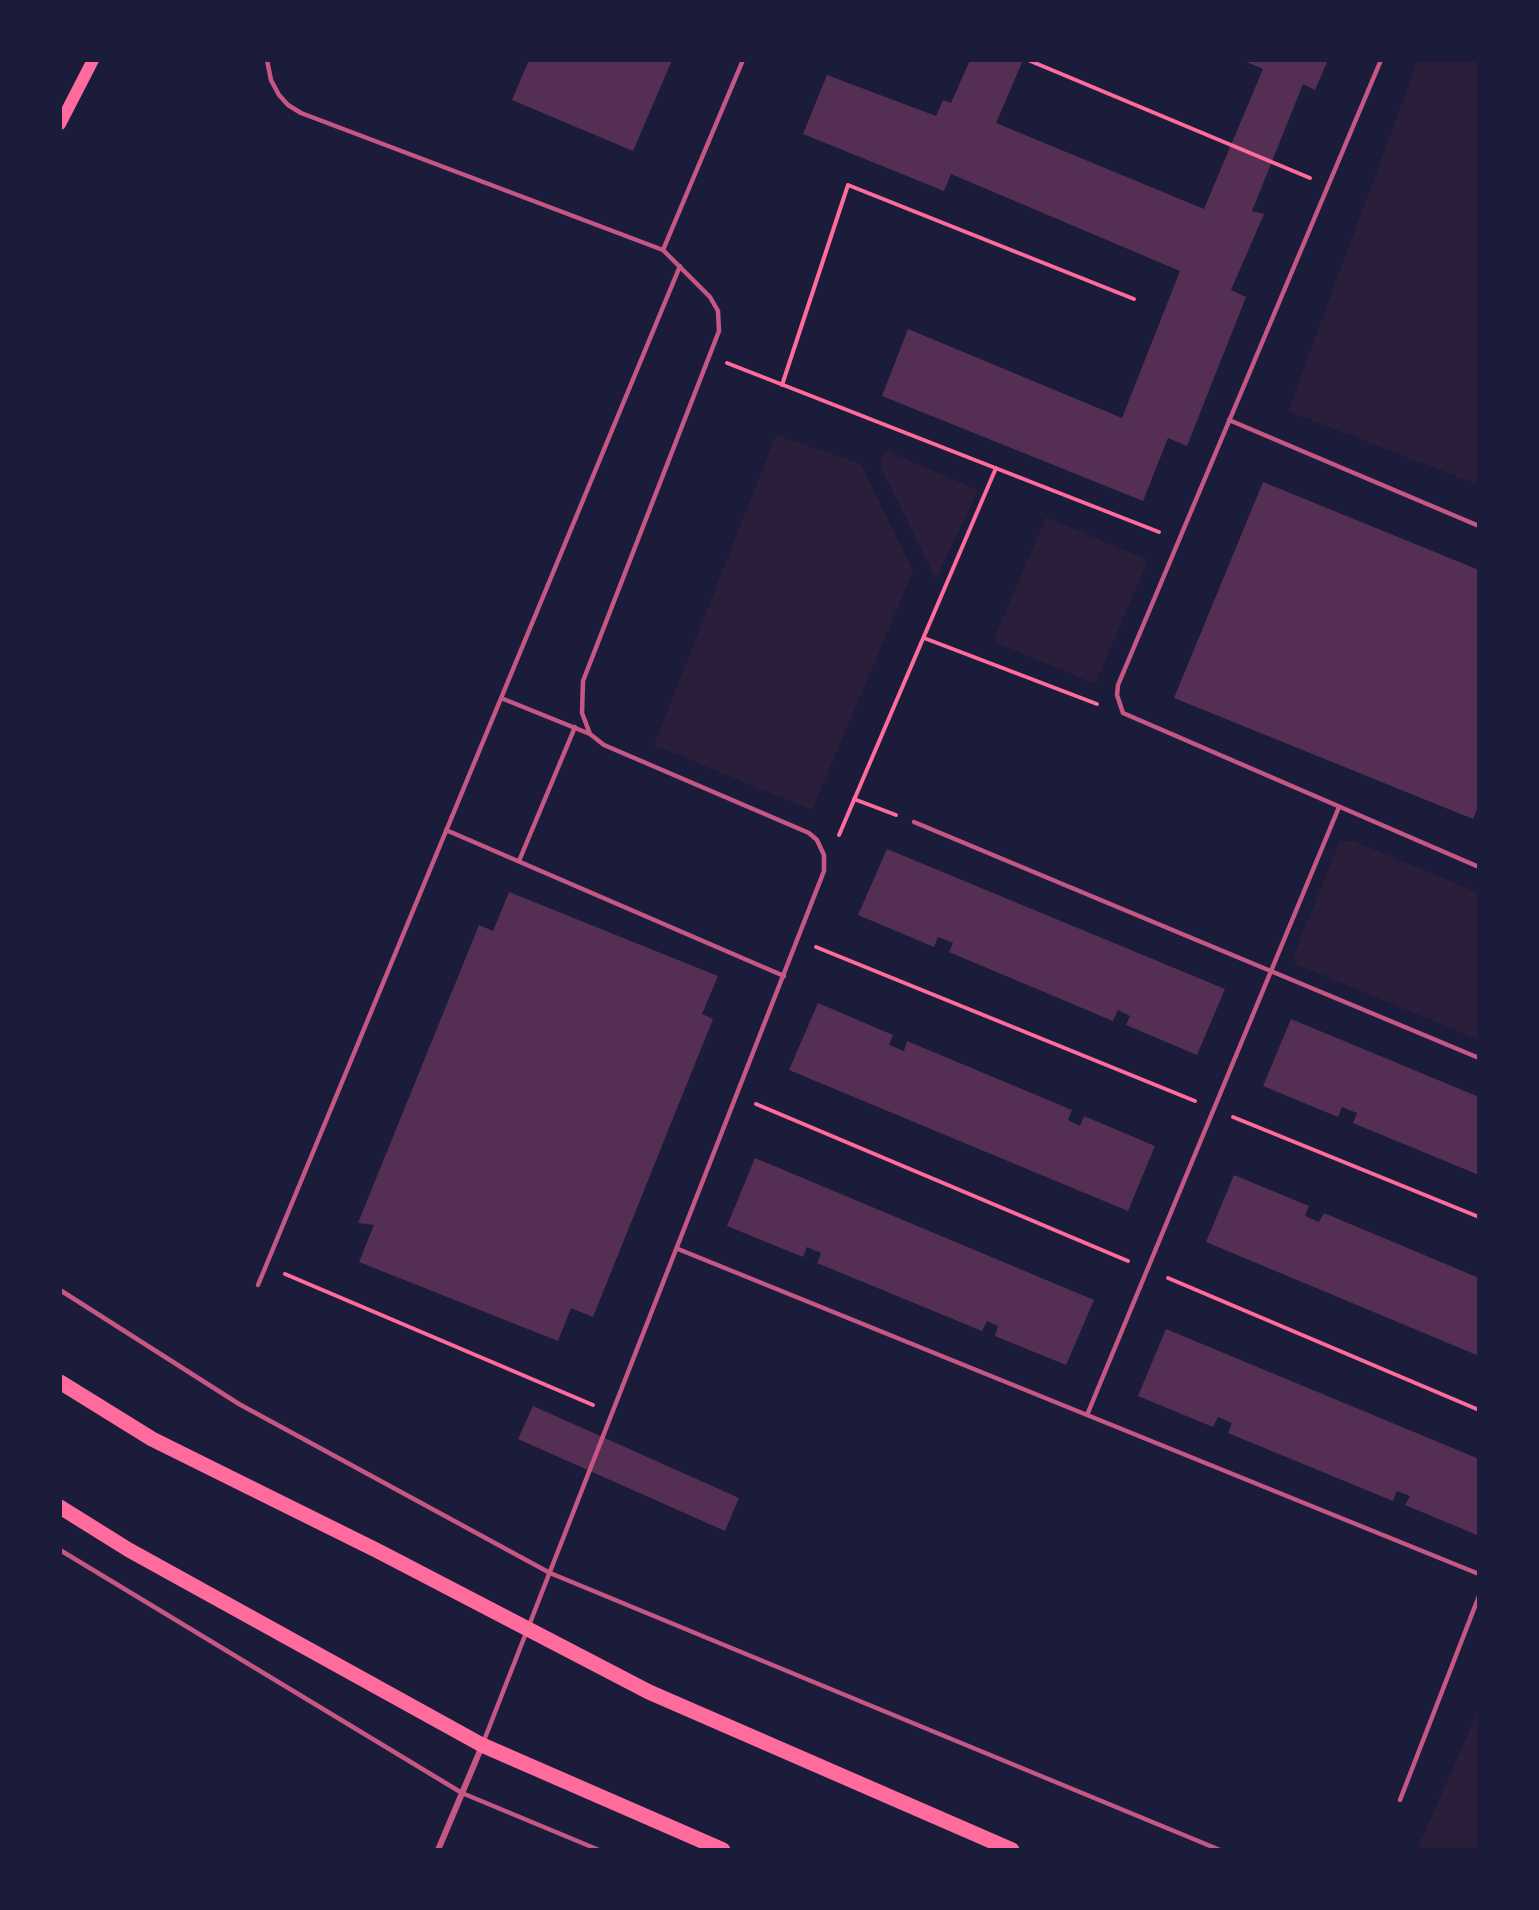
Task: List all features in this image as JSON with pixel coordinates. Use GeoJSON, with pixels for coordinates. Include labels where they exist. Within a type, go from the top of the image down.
{"type":"FeatureCollection","features":[{"type":"Feature","properties":{"kind":"main road"},"geometry":{"type":"LineString","coordinates":[[60,124],[93,60]]}},
{"type":"Feature","properties":{"kind":"main road"},"geometry":{"type":"LineString","coordinates":[[60,1382],[152,1439],[649,1692],[1012,1850]]}},
{"type":"Feature","properties":{"kind":"main road"},"geometry":{"type":"LineString","coordinates":[[60,1507],[129,1550],[482,1745],[723,1850]]}},
{"type":"Feature","properties":{"kind":"street"},"geometry":{"type":"LineString","coordinates":[[438,1850],[482,1745]]}},
{"type":"Feature","properties":{"kind":"lane"},"geometry":{"type":"LineString","coordinates":[[267,60],[271,80],[279,95],[288,105],[301,113],[663,250],[710,297],[718,311],[719,331],[710,356],[583,681],[582,713],[590,734]]}},
{"type":"Feature","properties":{"kind":"lane"},"geometry":{"type":"LineString","coordinates":[[663,250],[743,60]]}},
{"type":"Feature","properties":{"kind":"lane"},"geometry":{"type":"LineString","coordinates":[[1381,60],[1118,685],[1117,695],[1123,713],[1479,867]]}},
{"type":"Feature","properties":{"kind":"lane"},"geometry":{"type":"LineString","coordinates":[[258,1285],[680,266]]}},
{"type":"Feature","properties":{"kind":"lane"},"geometry":{"type":"LineString","coordinates":[[1229,420],[1479,526]]}},
{"type":"Feature","properties":{"kind":"lane"},"geometry":{"type":"LineString","coordinates":[[482,1745],[824,872],[824,855],[817,840],[809,833],[604,745],[590,734],[575,727],[501,698]]}},
{"type":"Feature","properties":{"kind":"lane"},"geometry":{"type":"LineString","coordinates":[[519,861],[575,727]]}},
{"type":"Feature","properties":{"kind":"lane"},"geometry":{"type":"LineString","coordinates":[[1087,1415],[1339,807]]}},
{"type":"Feature","properties":{"kind":"lane"},"geometry":{"type":"LineString","coordinates":[[914,822],[1479,1058]]}},
{"type":"Feature","properties":{"kind":"lane"},"geometry":{"type":"LineString","coordinates":[[446,830],[784,976]]}},
{"type":"Feature","properties":{"kind":"lane"},"geometry":{"type":"LineString","coordinates":[[678,1249],[1479,1574]]}},
{"type":"Feature","properties":{"kind":"lane"},"geometry":{"type":"LineString","coordinates":[[60,1290],[239,1404],[550,1573],[1220,1850]]}},
{"type":"Feature","properties":{"kind":"lane"},"geometry":{"type":"LineString","coordinates":[[60,1550],[462,1793],[599,1850]]}},
{"type":"Feature","properties":{"kind":"lane"},"geometry":{"type":"LineString","coordinates":[[1400,1800],[1479,1596]]}},
{"type":"Feature","properties":{"kind":"path"},"geometry":{"type":"LineString","coordinates":[[1028,60],[1328,185]]}},
{"type":"Feature","properties":{"kind":"path"},"geometry":{"type":"LineString","coordinates":[[782,385],[848,185],[1134,299]]}},
{"type":"Feature","properties":{"kind":"path"},"geometry":{"type":"LineString","coordinates":[[710,356],[1179,540]]}},
{"type":"Feature","properties":{"kind":"path"},"geometry":{"type":"LineString","coordinates":[[824,872],[996,468]]}},
{"type":"Feature","properties":{"kind":"path"},"geometry":{"type":"LineString","coordinates":[[924,638],[1123,713]]}},
{"type":"Feature","properties":{"kind":"path"},"geometry":{"type":"LineString","coordinates":[[854,799],[914,822]]}},
{"type":"Feature","properties":{"kind":"path"},"geometry":{"type":"LineString","coordinates":[[798,939],[1479,1217]]}},
{"type":"Feature","properties":{"kind":"path"},"geometry":{"type":"LineString","coordinates":[[737,1096],[1479,1410]]}},
{"type":"Feature","properties":{"kind":"path"},"geometry":{"type":"LineString","coordinates":[[266,1265],[613,1414]]}},
{"type":"Feature","properties":{"kind":"shaded area"},"geometry":{"type":"Polygon","coordinates":[[[1418,60],[1479,60],[1479,485],[1288,411],[1418,60]]]}},
{"type":"Feature","properties":{"kind":"shaded area"},"geometry":{"type":"Polygon","coordinates":[[[776,435],[861,464],[913,571],[812,810],[654,745],[776,435]]]}},
{"type":"Feature","properties":{"kind":"shaded area"},"geometry":{"type":"Polygon","coordinates":[[[885,450],[978,490],[936,579],[880,466],[885,450]]]}},
{"type":"Feature","properties":{"kind":"shaded area"},"geometry":{"type":"Polygon","coordinates":[[[1046,517],[1148,560],[1095,684],[993,641],[1046,517]]]}},
{"type":"Feature","properties":{"kind":"shaded area"},"geometry":{"type":"Polygon","coordinates":[[[1340,841],[1354,841],[1479,893],[1479,1040],[1296,964],[1294,954],[1340,841]]]}},
{"type":"Feature","properties":{"kind":"shaded area"},"geometry":{"type":"Polygon","coordinates":[[[1479,1709],[1479,1850],[1417,1850],[1479,1709]]]}},
{"type":"Feature","properties":{"kind":"building"},"geometry":{"type":"Polygon","coordinates":[[[529,60],[672,60],[633,151],[512,100],[529,60]]]}},
{"type":"Feature","properties":{"kind":"building"},"geometry":{"type":"Polygon","coordinates":[[[970,60],[1023,60],[996,123],[1204,209],[1263,69],[1242,60],[1328,60],[1315,90],[1303,84],[1252,211],[1264,214],[1231,290],[1246,297],[1187,446],[1168,438],[1143,501],[882,396],[908,329],[1122,418],[1180,271],[951,174],[944,191],[803,134],[827,75],[936,116],[943,100],[951,103],[970,60]]]}},
{"type":"Feature","properties":{"kind":"building"},"geometry":{"type":"Polygon","coordinates":[[[1263,482],[1479,570],[1479,804],[1473,819],[1174,698],[1263,482]]]}},
{"type":"Feature","properties":{"kind":"building"},"geometry":{"type":"Polygon","coordinates":[[[887,849],[1225,989],[1197,1055],[1126,1025],[1130,1016],[1118,1010],[1113,1021],[949,952],[953,943],[938,937],[934,947],[858,915],[887,849]]]}},
{"type":"Feature","properties":{"kind":"building"},"geometry":{"type":"Polygon","coordinates":[[[509,892],[718,976],[702,1014],[713,1019],[593,1317],[571,1308],[558,1341],[359,1262],[374,1225],[358,1223],[479,925],[493,931],[509,892]]]}},
{"type":"Feature","properties":{"kind":"building"},"geometry":{"type":"Polygon","coordinates":[[[818,1003],[893,1035],[889,1045],[904,1051],[907,1041],[1072,1110],[1068,1120],[1080,1126],[1084,1116],[1155,1146],[1128,1211],[789,1070],[818,1003]]]}},
{"type":"Feature","properties":{"kind":"building"},"geometry":{"type":"Polygon","coordinates":[[[1291,1019],[1479,1097],[1479,1175],[1353,1123],[1357,1113],[1342,1107],[1338,1117],[1263,1086],[1291,1019]]]}},
{"type":"Feature","properties":{"kind":"building"},"geometry":{"type":"Polygon","coordinates":[[[755,1158],[1094,1300],[1066,1365],[995,1336],[998,1326],[987,1321],[982,1331],[817,1263],[821,1253],[807,1247],[803,1257],[727,1226],[755,1158]]]}},
{"type":"Feature","properties":{"kind":"building"},"geometry":{"type":"Polygon","coordinates":[[[1234,1175],[1309,1206],[1305,1216],[1319,1222],[1324,1213],[1479,1278],[1479,1356],[1206,1242],[1234,1175]]]}},
{"type":"Feature","properties":{"kind":"building"},"geometry":{"type":"Polygon","coordinates":[[[1166,1329],[1479,1459],[1477,1535],[1405,1505],[1410,1496],[1397,1491],[1393,1501],[1228,1433],[1232,1423],[1218,1417],[1213,1427],[1138,1396],[1166,1329]]]}},
{"type":"Feature","properties":{"kind":"building"},"geometry":{"type":"Polygon","coordinates":[[[533,1406],[739,1498],[725,1531],[518,1439],[533,1406]]]}}]}
